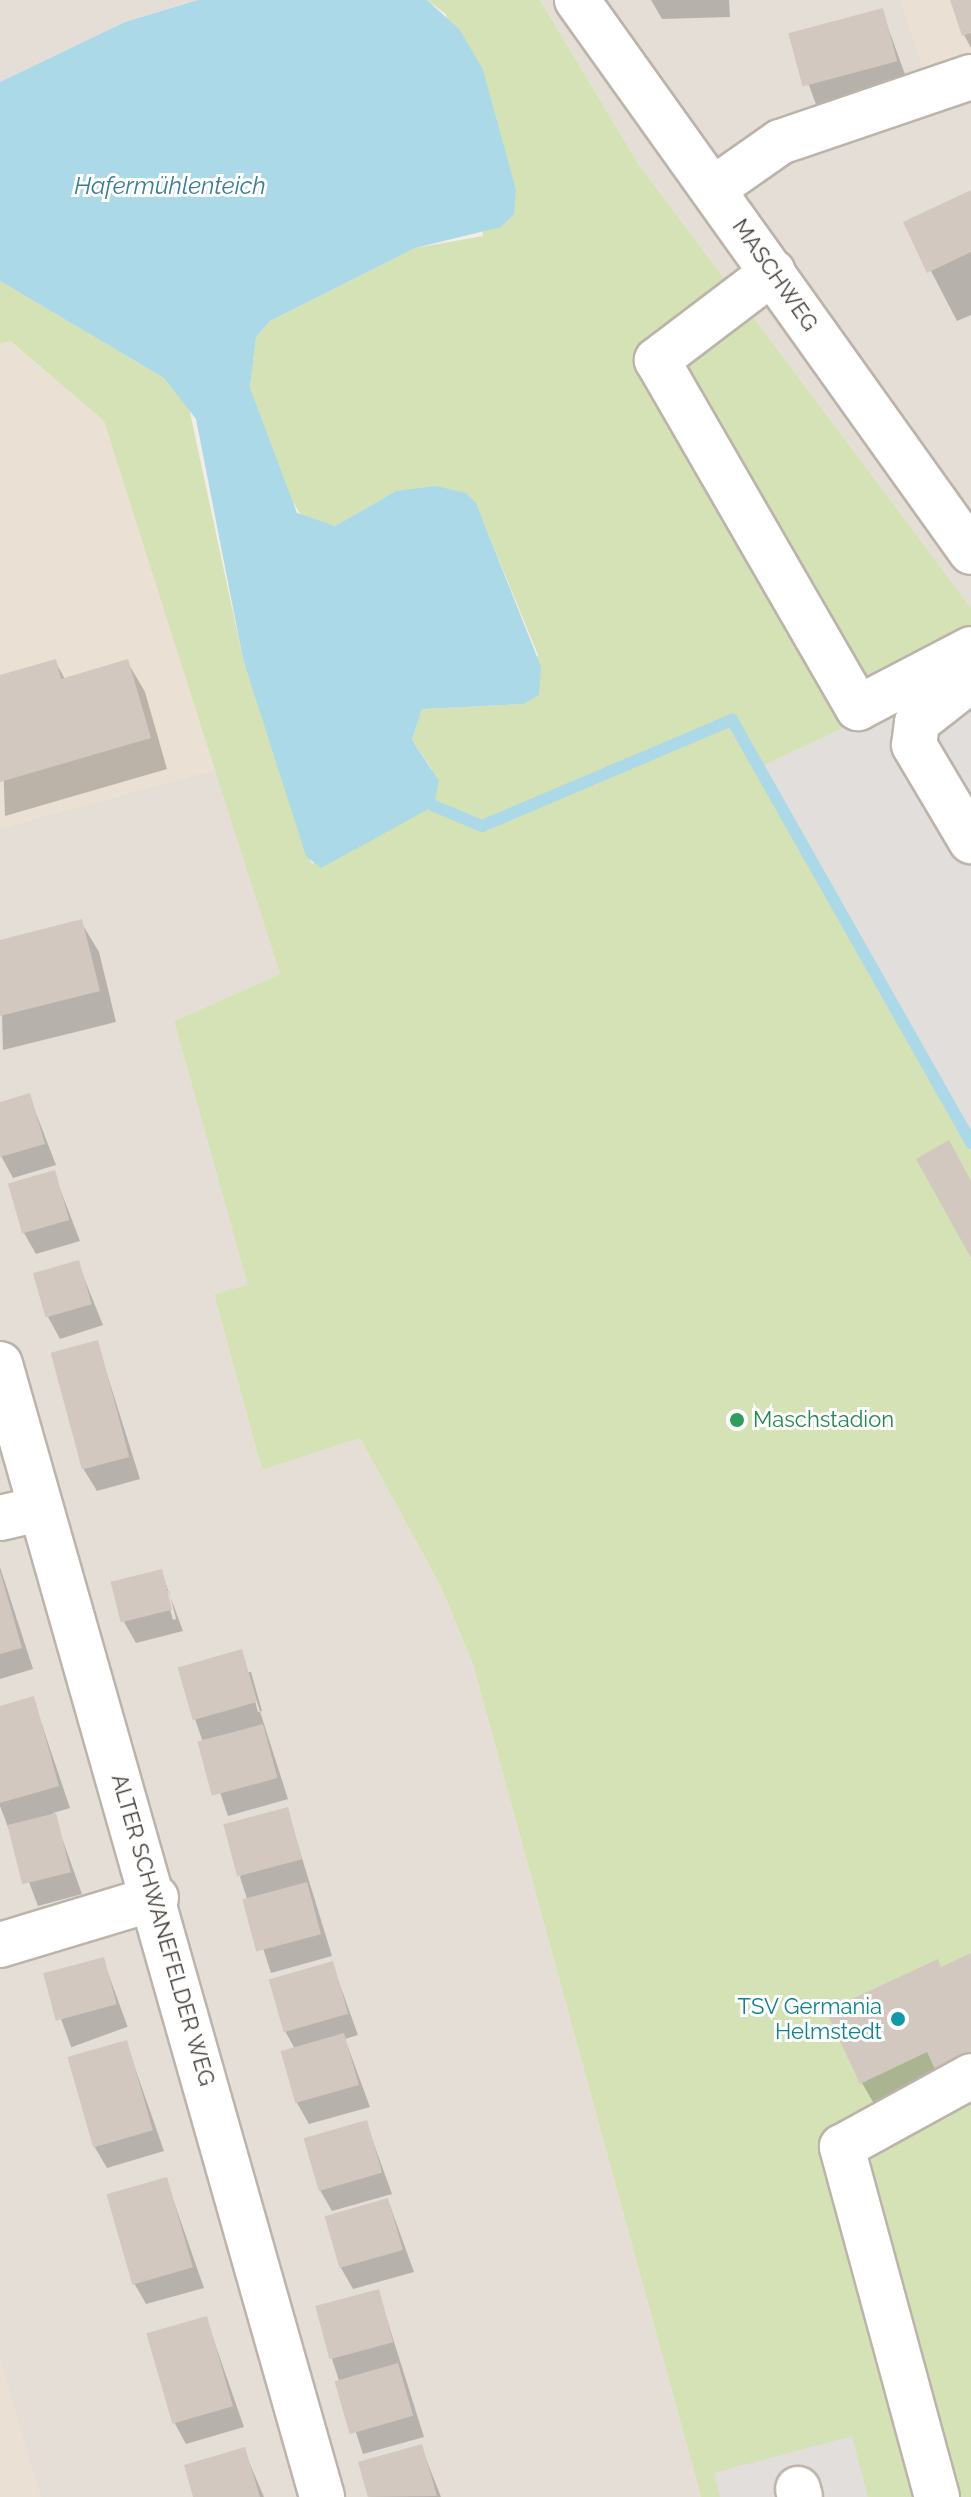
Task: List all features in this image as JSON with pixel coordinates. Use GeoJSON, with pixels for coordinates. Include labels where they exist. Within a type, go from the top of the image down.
{"type":"FeatureCollection","features":[{"type":"Feature","properties":{"kind":"street","name":"MASCHWEG"},"geometry":{"type":"LineString","coordinates":[[577,0],[971,552]]}},
{"type":"Feature","properties":{"kind":"street"},"geometry":{"type":"LineString","coordinates":[[713,189],[780,142],[971,77]]}},
{"type":"Feature","properties":{"kind":"street"},"geometry":{"type":"LineString","coordinates":[[773,272],[657,360],[858,708],[971,649]]}},
{"type":"Feature","properties":{"kind":"street"},"geometry":{"type":"LineString","coordinates":[[971,680],[917,722],[914,745],[971,841]]}},
{"type":"Feature","properties":{"kind":"street","name":"ALTER SCHWANEFELDER WEG"},"geometry":{"type":"LineString","coordinates":[[0,1364],[19,1513],[156,1898],[322,2497]]}},
{"type":"Feature","properties":{"kind":"street"},"geometry":{"type":"LineString","coordinates":[[0,1945],[156,1898]]}},
{"type":"Feature","properties":{"kind":"street"},"geometry":{"type":"LineString","coordinates":[[937,2497],[842,2147],[971,2076]]}},
{"type":"Feature","properties":{"kind":"shaded area"},"geometry":{"type":"Polygon","coordinates":[[[0,0],[198,0],[125,22],[0,82],[0,0]]]}},
{"type":"Feature","properties":{"kind":"shaded area"},"geometry":{"type":"Polygon","coordinates":[[[540,0],[971,0],[971,608],[639,165],[540,0]]]}},
{"type":"Feature","properties":{"kind":"shaded area"},"geometry":{"type":"Polygon","coordinates":[[[900,0],[971,0],[971,52],[922,68],[900,0]]]}},
{"type":"Feature","properties":{"kind":"shaded area"},"geometry":{"type":"Polygon","coordinates":[[[9,341],[104,421],[216,769],[0,828],[0,344],[9,341]]]}},
{"type":"Feature","properties":{"kind":"shaded area"},"geometry":{"type":"Polygon","coordinates":[[[971,659],[971,1143],[761,767],[952,676],[971,659]]]}},
{"type":"Feature","properties":{"kind":"shaded area"},"geometry":{"type":"Polygon","coordinates":[[[216,769],[280,974],[174,1021],[249,1286],[214,1294],[262,1470],[360,1438],[441,1587],[473,1664],[701,2497],[0,2497],[0,828],[216,769]]]}},
{"type":"Feature","properties":{"kind":"shaded area"},"geometry":{"type":"Polygon","coordinates":[[[0,2357],[17,2417],[41,2497],[0,2497],[0,2357]]]}},
{"type":"Feature","properties":{"kind":"shaded area"},"geometry":{"type":"Polygon","coordinates":[[[852,2436],[868,2497],[720,2497],[714,2473],[852,2436]]]}},
{"type":"Feature","properties":{"kind":"green space"},"geometry":{"type":"Polygon","coordinates":[[[427,0],[540,0],[639,165],[971,608],[971,659],[952,676],[761,767],[971,1143],[971,2497],[701,2497],[473,1664],[441,1587],[360,1438],[262,1470],[214,1294],[248,1285],[174,1021],[280,974],[104,421],[10,341],[0,344],[0,281],[164,378],[189,408],[243,659],[312,864],[432,769],[412,740],[422,709],[524,704],[538,655],[476,504],[450,489],[396,491],[335,526],[305,521],[285,490],[250,388],[256,337],[270,321],[415,248],[483,236],[446,14],[427,0]]]}},
{"type":"Feature","properties":{"kind":"water","name":"Hafermühlenteich"},"geometry":{"type":"Polygon","coordinates":[[[198,0],[427,0],[460,30],[483,70],[516,190],[514,214],[501,227],[415,248],[270,321],[256,337],[250,388],[297,513],[335,526],[396,491],[436,486],[466,493],[476,503],[541,667],[539,695],[524,704],[422,709],[412,740],[439,781],[434,806],[321,868],[306,856],[243,659],[196,419],[164,378],[0,281],[0,82],[125,22],[198,0]]]}},
{"type":"Feature","properties":{"kind":"building"},"geometry":{"type":"Polygon","coordinates":[[[950,0],[971,0],[971,33],[962,36],[950,0]]]}},
{"type":"Feature","properties":{"kind":"building"},"geometry":{"type":"Polygon","coordinates":[[[883,8],[897,61],[803,86],[788,33],[883,8]]]}},
{"type":"Feature","properties":{"kind":"building"},"geometry":{"type":"Polygon","coordinates":[[[971,190],[971,252],[927,273],[903,222],[971,190]]]}},
{"type":"Feature","properties":{"kind":"building"},"geometry":{"type":"Polygon","coordinates":[[[56,659],[61,679],[128,659],[151,738],[0,782],[0,675],[56,659]]]}},
{"type":"Feature","properties":{"kind":"building"},"geometry":{"type":"Polygon","coordinates":[[[82,919],[100,991],[0,1016],[0,940],[82,919]]]}},
{"type":"Feature","properties":{"kind":"building"},"geometry":{"type":"Polygon","coordinates":[[[30,1093],[45,1144],[0,1157],[0,1102],[30,1093]]]}},
{"type":"Feature","properties":{"kind":"building"},"geometry":{"type":"Polygon","coordinates":[[[949,1140],[971,1181],[971,1258],[916,1159],[949,1140]]]}},
{"type":"Feature","properties":{"kind":"building"},"geometry":{"type":"Polygon","coordinates":[[[55,1170],[69,1220],[22,1233],[8,1184],[55,1170]]]}},
{"type":"Feature","properties":{"kind":"building"},"geometry":{"type":"Polygon","coordinates":[[[79,1260],[92,1304],[46,1317],[33,1273],[79,1260]]]}},
{"type":"Feature","properties":{"kind":"building"},"geometry":{"type":"Polygon","coordinates":[[[98,1340],[129,1457],[82,1470],[51,1353],[98,1340]]]}},
{"type":"Feature","properties":{"kind":"building"},"geometry":{"type":"Polygon","coordinates":[[[162,1569],[172,1610],[121,1623],[111,1582],[162,1569]]]}},
{"type":"Feature","properties":{"kind":"building"},"geometry":{"type":"Polygon","coordinates":[[[0,1571],[22,1648],[0,1654],[0,1571]]]}},
{"type":"Feature","properties":{"kind":"building"},"geometry":{"type":"Polygon","coordinates":[[[242,1649],[257,1702],[193,1720],[178,1667],[242,1649]]]}},
{"type":"Feature","properties":{"kind":"building"},"geometry":{"type":"Polygon","coordinates":[[[34,1696],[59,1786],[0,1803],[0,1706],[34,1696]]]}},
{"type":"Feature","properties":{"kind":"building"},"geometry":{"type":"Polygon","coordinates":[[[263,1724],[277,1778],[212,1796],[197,1742],[263,1724]]]}},
{"type":"Feature","properties":{"kind":"building"},"geometry":{"type":"Polygon","coordinates":[[[288,1807],[302,1859],[237,1877],[223,1824],[288,1807]]]}},
{"type":"Feature","properties":{"kind":"building"},"geometry":{"type":"Polygon","coordinates":[[[56,1813],[71,1872],[22,1884],[7,1825],[56,1813]]]}},
{"type":"Feature","properties":{"kind":"building"},"geometry":{"type":"Polygon","coordinates":[[[307,1882],[321,1934],[256,1952],[242,1899],[307,1882]]]}},
{"type":"Feature","properties":{"kind":"building","name":"TSV Germania Helmstedt"},"geometry":{"type":"Polygon","coordinates":[[[971,1953],[971,2066],[940,2080],[927,2052],[860,2084],[826,2011],[938,1959],[941,1967],[971,1953]]]}},
{"type":"Feature","properties":{"kind":"building"},"geometry":{"type":"Polygon","coordinates":[[[104,1957],[117,2004],[56,2021],[43,1973],[104,1957]]]}},
{"type":"Feature","properties":{"kind":"building"},"geometry":{"type":"Polygon","coordinates":[[[333,1961],[348,2014],[284,2032],[269,1979],[333,1961]]]}},
{"type":"Feature","properties":{"kind":"building"},"geometry":{"type":"Polygon","coordinates":[[[344,2033],[359,2085],[295,2103],[281,2051],[344,2033]]]}},
{"type":"Feature","properties":{"kind":"building"},"geometry":{"type":"Polygon","coordinates":[[[127,2040],[153,2130],[93,2147],[67,2057],[127,2040]]]}},
{"type":"Feature","properties":{"kind":"building"},"geometry":{"type":"Polygon","coordinates":[[[367,2120],[382,2173],[319,2191],[304,2138],[367,2120]]]}},
{"type":"Feature","properties":{"kind":"building"},"geometry":{"type":"Polygon","coordinates":[[[167,2177],[193,2267],[132,2285],[106,2194],[167,2177]]]}},
{"type":"Feature","properties":{"kind":"building"},"geometry":{"type":"Polygon","coordinates":[[[388,2198],[403,2250],[339,2268],[325,2216],[388,2198]]]}},
{"type":"Feature","properties":{"kind":"building"},"geometry":{"type":"Polygon","coordinates":[[[379,2289],[393,2342],[329,2359],[315,2306],[379,2289]]]}},
{"type":"Feature","properties":{"kind":"building"},"geometry":{"type":"Polygon","coordinates":[[[207,2316],[233,2406],[172,2424],[146,2333],[207,2316]]]}},
{"type":"Feature","properties":{"kind":"building"},"geometry":{"type":"Polygon","coordinates":[[[398,2363],[413,2416],[350,2434],[335,2381],[398,2363]]]}},
{"type":"Feature","properties":{"kind":"building"},"geometry":{"type":"Polygon","coordinates":[[[422,2444],[437,2496],[368,2497],[358,2462],[422,2444]]]}},
{"type":"Feature","properties":{"kind":"building"},"geometry":{"type":"Polygon","coordinates":[[[245,2447],[260,2497],[193,2497],[184,2465],[245,2447]]]}},
{"type":"Feature","properties":{"kind":"waterway"},"geometry":{"type":"LineString","coordinates":[[434,806],[482,826],[732,720],[971,1143]]}},
{"type":"Feature","properties":{"kind":"place","name":"Maschstadion"},"geometry":{"type":"Point","coordinates":[737,1420]}},
{"type":"Feature","properties":{"kind":"place","name":"TSV Germania Helmstedt"},"geometry":{"type":"Point","coordinates":[898,2019]}}]}
